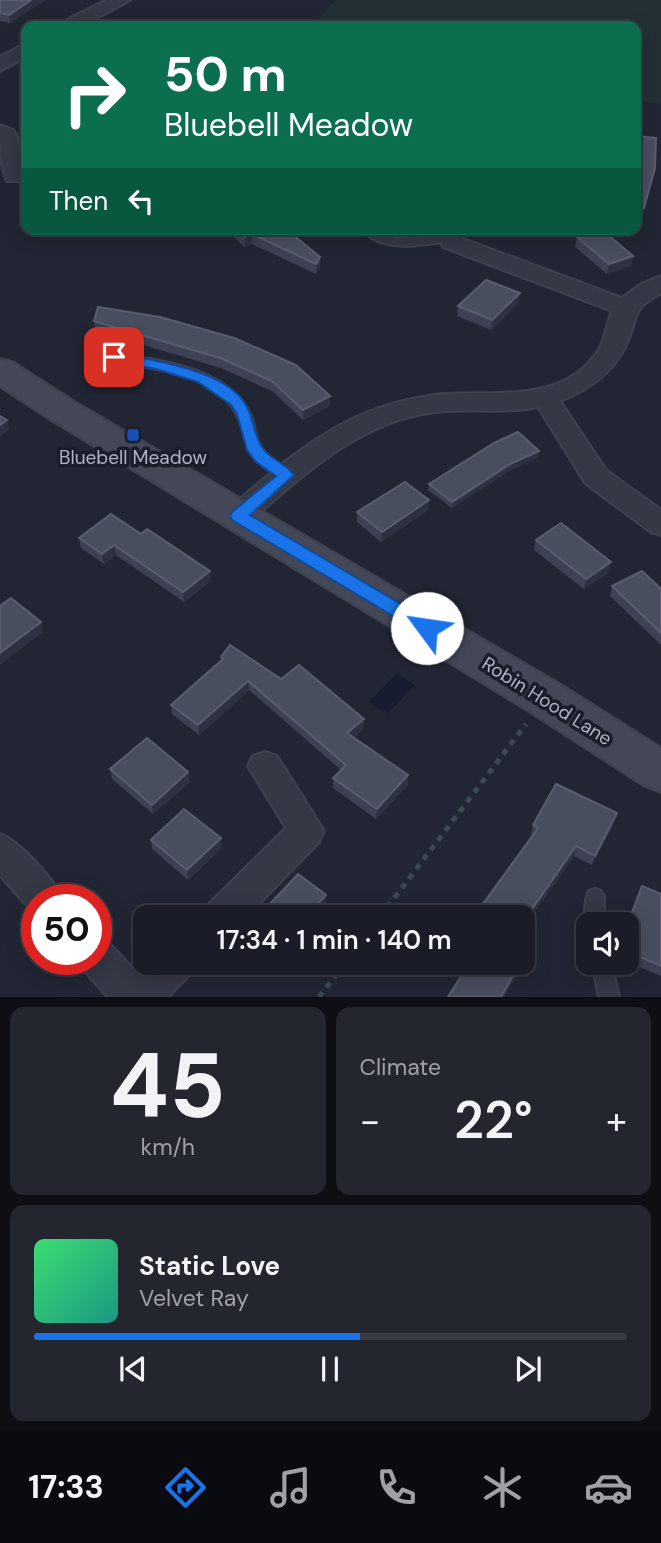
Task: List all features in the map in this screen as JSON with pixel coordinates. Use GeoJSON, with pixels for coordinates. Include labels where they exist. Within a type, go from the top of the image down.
{"type":"FeatureCollection","features":[{"type":"Feature","properties":{"kind":"main road","name":"Robin Hood Lane"},"geometry":{"type":"LineString","coordinates":[[0,370],[238,516],[545,698],[661,772]]}},
{"type":"Feature","properties":{"kind":"street"},"geometry":{"type":"LineString","coordinates":[[78,21],[121,0]]}},
{"type":"Feature","properties":{"kind":"street"},"geometry":{"type":"LineString","coordinates":[[15,176],[3,133],[21,128]]}},
{"type":"Feature","properties":{"kind":"street"},"geometry":{"type":"LineString","coordinates":[[449,235],[452,242],[625,308]]}},
{"type":"Feature","properties":{"kind":"street"},"geometry":{"type":"LineString","coordinates":[[238,516],[286,475],[341,435],[379,417],[432,404],[510,401],[544,396],[562,391],[588,377],[600,367],[617,338],[625,308],[641,294],[661,283]]}},
{"type":"Feature","properties":{"kind":"street"},"geometry":{"type":"LineString","coordinates":[[544,396],[596,477],[661,526]]}},
{"type":"Feature","properties":{"kind":"street"},"geometry":{"type":"LineString","coordinates":[[234,905],[307,831],[265,766]]}},
{"type":"Feature","properties":{"kind":"street"},"geometry":{"type":"LineString","coordinates":[[0,850],[31,884]]}},
{"type":"Feature","properties":{"kind":"street"},"geometry":{"type":"LineString","coordinates":[[112,974],[133,997]]}},
{"type":"Feature","properties":{"kind":"street"},"geometry":{"type":"LineString","coordinates":[[142,997],[163,975]]}},
{"type":"Feature","properties":{"kind":"lane"},"geometry":{"type":"LineString","coordinates":[[373,235],[391,243],[443,235]]}},
{"type":"Feature","properties":{"kind":"lane"},"geometry":{"type":"LineString","coordinates":[[114,357],[158,365],[217,386],[237,401],[245,414],[252,446],[262,458],[286,475]]}},
{"type":"Feature","properties":{"kind":"lane"},"geometry":{"type":"LineString","coordinates":[[595,897],[596,912]]}},
{"type":"Feature","properties":{"kind":"lane"},"geometry":{"type":"LineString","coordinates":[[604,975],[609,997]]}},
{"type":"Feature","properties":{"kind":"path"},"geometry":{"type":"LineString","coordinates":[[389,905],[545,698]]}},
{"type":"Feature","properties":{"kind":"path"},"geometry":{"type":"LineString","coordinates":[[319,997],[335,975]]}},
{"type":"Feature","properties":{"kind":"shaded area"},"geometry":{"type":"Polygon","coordinates":[[[336,0],[661,0],[661,104],[641,101],[641,21],[316,21],[336,0]]]}},
{"type":"Feature","properties":{"kind":"water"},"geometry":{"type":"Polygon","coordinates":[[[397,673],[415,685],[387,714],[369,702],[397,673]]]}},
{"type":"Feature","properties":{"kind":"building"},"geometry":{"type":"Polygon","coordinates":[[[0,0],[31,0],[9,15],[0,13],[0,0]]]}},
{"type":"Feature","properties":{"kind":"building"},"geometry":{"type":"Polygon","coordinates":[[[641,137],[656,138],[655,168],[644,208],[641,208],[641,137]]]}},
{"type":"Feature","properties":{"kind":"building"},"geometry":{"type":"Polygon","coordinates":[[[254,235],[293,235],[320,257],[316,264],[254,235]]]}},
{"type":"Feature","properties":{"kind":"building"},"geometry":{"type":"Polygon","coordinates":[[[608,235],[633,256],[609,264],[577,237],[608,235]]]}},
{"type":"Feature","properties":{"kind":"building"},"geometry":{"type":"Polygon","coordinates":[[[486,280],[520,293],[492,320],[458,306],[486,280]]]}},
{"type":"Feature","properties":{"kind":"building"},"geometry":{"type":"Polygon","coordinates":[[[98,307],[160,317],[234,338],[296,365],[330,396],[303,410],[272,381],[220,358],[94,321],[98,307]]]}},
{"type":"Feature","properties":{"kind":"building"},"geometry":{"type":"Polygon","coordinates":[[[0,416],[7,420],[0,425],[0,416]]]}},
{"type":"Feature","properties":{"kind":"building"},"geometry":{"type":"Polygon","coordinates":[[[518,432],[539,451],[510,464],[452,502],[429,484],[494,443],[518,432]]]}},
{"type":"Feature","properties":{"kind":"building"},"geometry":{"type":"Polygon","coordinates":[[[405,482],[429,500],[382,532],[357,512],[405,482]]]}},
{"type":"Feature","properties":{"kind":"building"},"geometry":{"type":"Polygon","coordinates":[[[111,514],[141,534],[147,529],[210,571],[183,592],[114,545],[102,554],[79,538],[111,514]]]}},
{"type":"Feature","properties":{"kind":"building"},"geometry":{"type":"Polygon","coordinates":[[[561,523],[611,562],[586,579],[536,540],[561,523]]]}},
{"type":"Feature","properties":{"kind":"building"},"geometry":{"type":"Polygon","coordinates":[[[642,571],[661,589],[661,633],[612,586],[642,571]]]}},
{"type":"Feature","properties":{"kind":"building"},"geometry":{"type":"Polygon","coordinates":[[[11,598],[41,622],[0,653],[0,606],[11,598]]]}},
{"type":"Feature","properties":{"kind":"building"},"geometry":{"type":"Polygon","coordinates":[[[230,645],[281,679],[299,665],[364,719],[347,733],[408,775],[377,809],[333,778],[346,765],[248,681],[198,725],[171,705],[223,659],[221,657],[230,645]]]}},
{"type":"Feature","properties":{"kind":"building"},"geometry":{"type":"Polygon","coordinates":[[[147,738],[188,772],[152,805],[110,769],[147,738]]]}},
{"type":"Feature","properties":{"kind":"building"},"geometry":{"type":"Polygon","coordinates":[[[556,784],[617,813],[595,856],[576,846],[535,905],[482,905],[538,828],[533,825],[556,784]]]}},
{"type":"Feature","properties":{"kind":"building"},"geometry":{"type":"Polygon","coordinates":[[[184,809],[221,838],[187,870],[151,840],[184,809]]]}},
{"type":"Feature","properties":{"kind":"building"},"geometry":{"type":"Polygon","coordinates":[[[298,874],[326,895],[317,905],[269,905],[298,874]]]}},
{"type":"Feature","properties":{"kind":"building"},"geometry":{"type":"Polygon","coordinates":[[[642,886],[661,894],[661,966],[639,957],[639,912],[632,912],[642,886]]]}},
{"type":"Feature","properties":{"kind":"building"},"geometry":{"type":"Polygon","coordinates":[[[462,975],[513,975],[501,997],[448,997],[462,975]]]}},
{"type":"Feature","properties":{"kind":"place","name":"Bluebell Meadow"},"geometry":{"type":"Point","coordinates":[133,435]}},
{"type":"Feature","properties":{"kind":"route"},"geometry":{"type":"LineString","coordinates":[[114,357],[158,365],[203,379],[237,401],[245,414],[252,446],[262,458],[286,475],[238,516],[427,628]]}}]}
